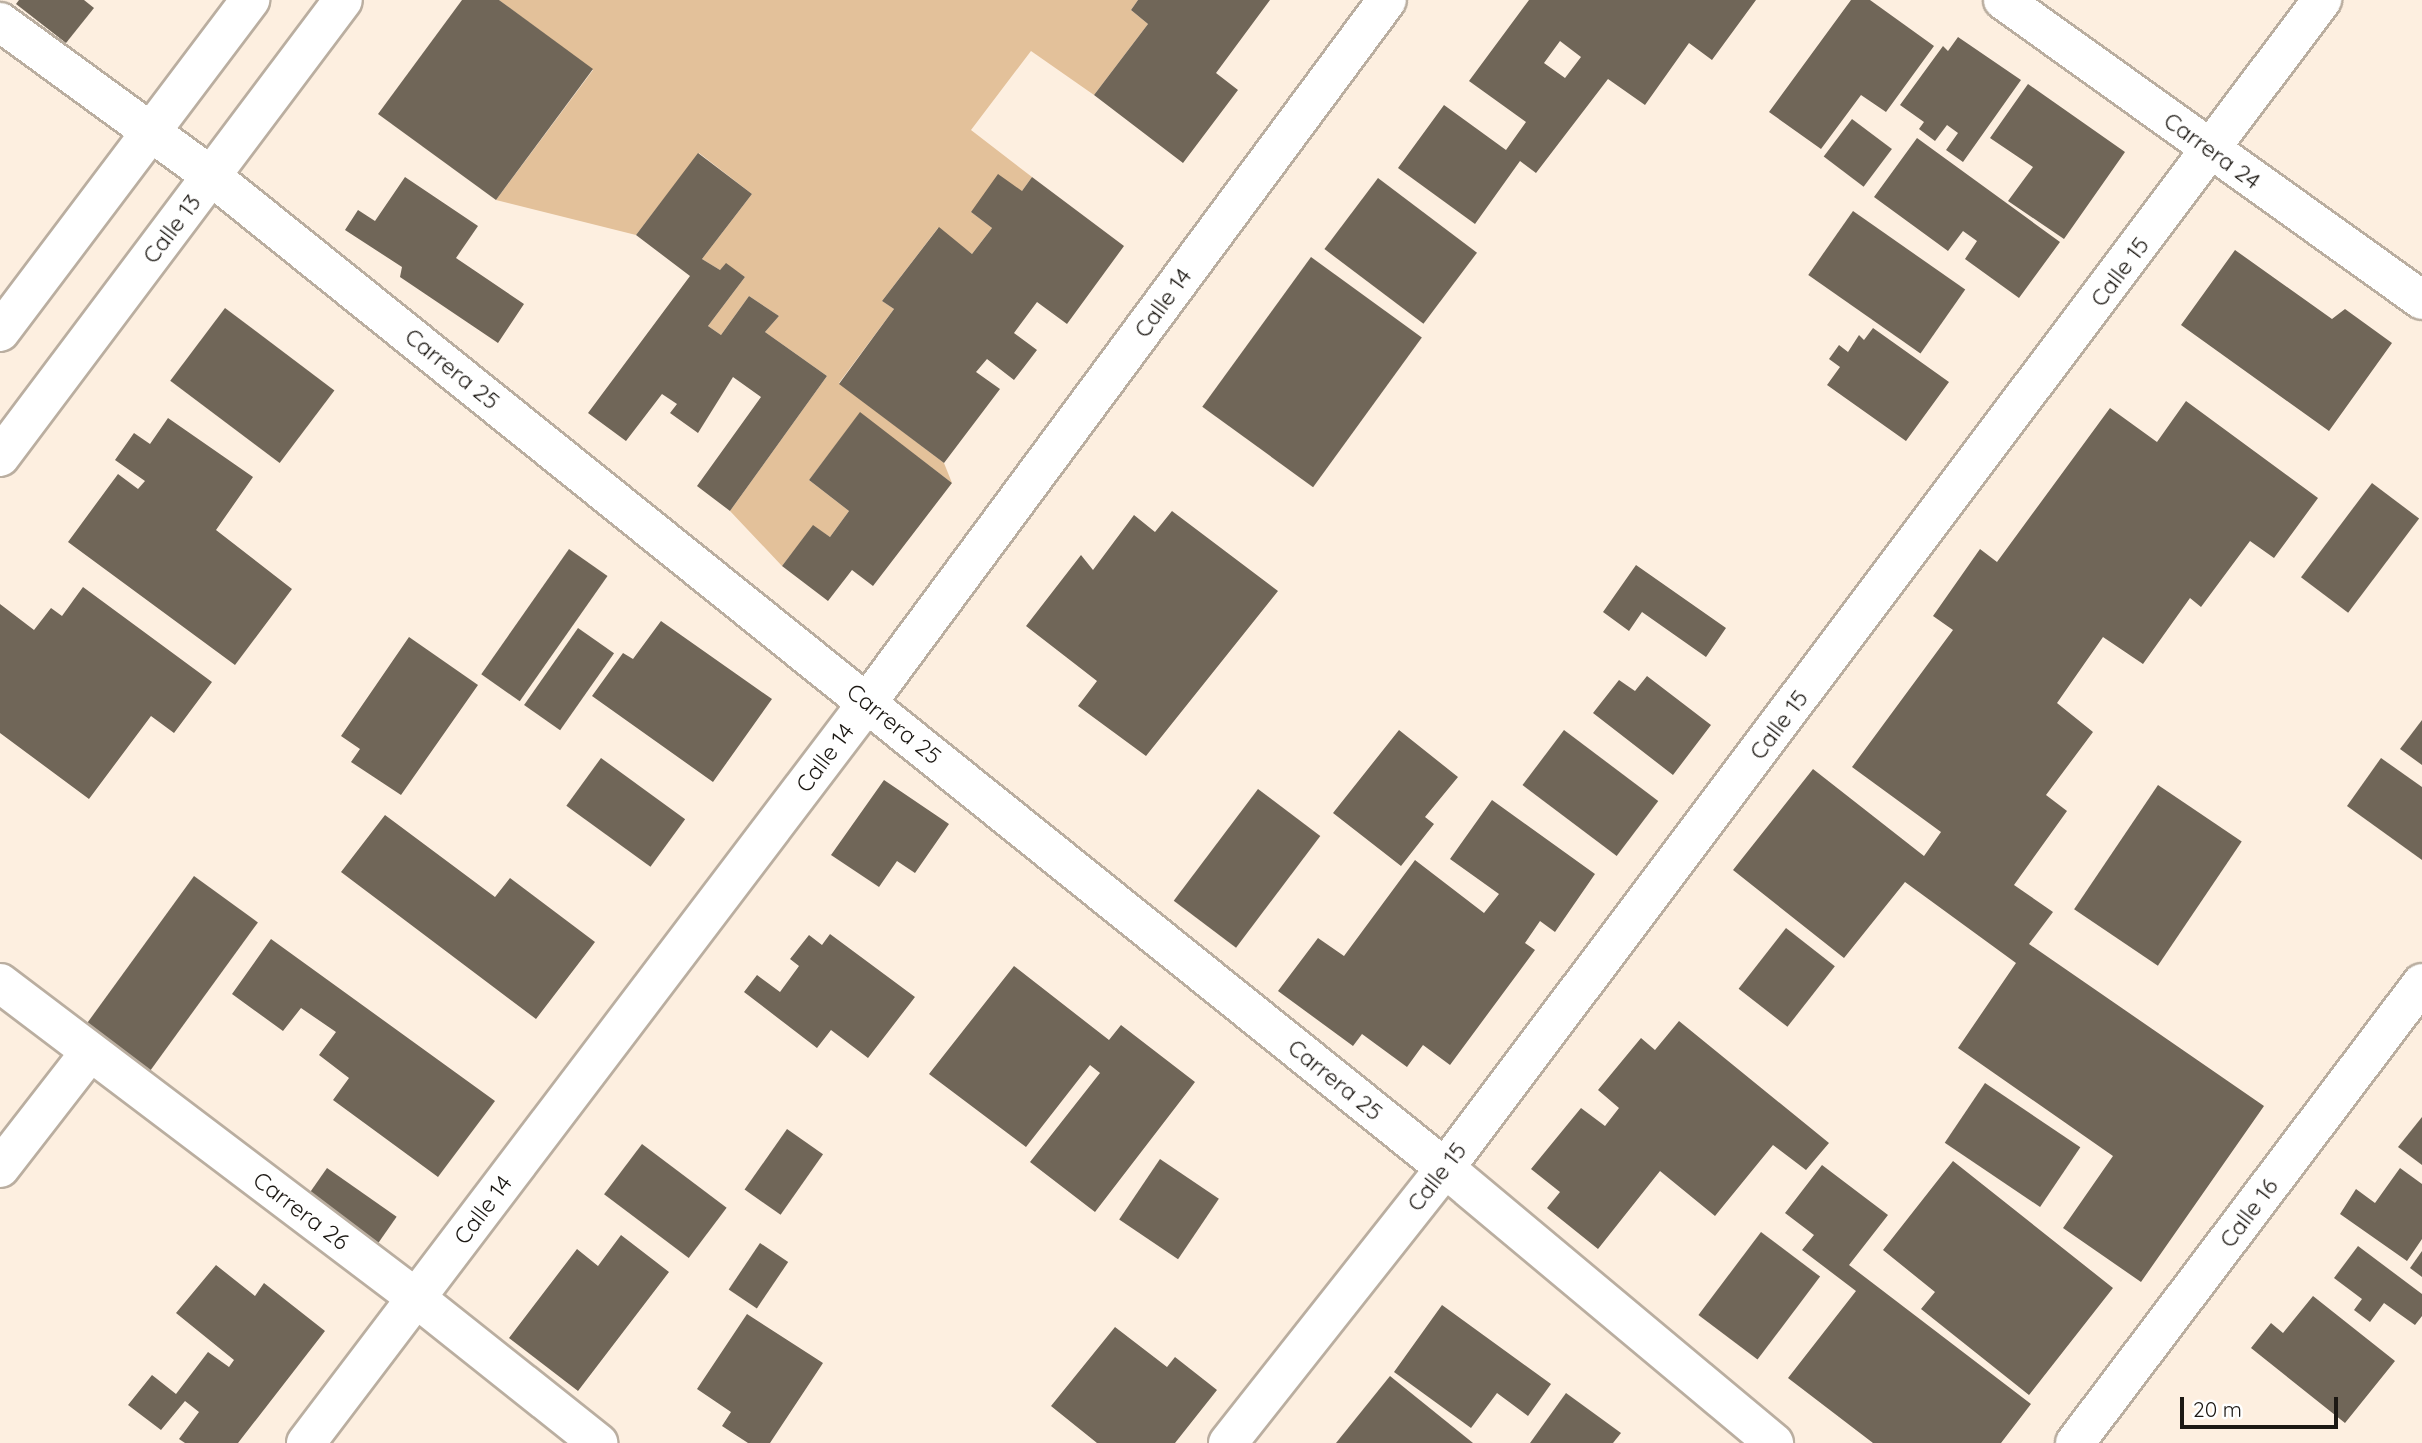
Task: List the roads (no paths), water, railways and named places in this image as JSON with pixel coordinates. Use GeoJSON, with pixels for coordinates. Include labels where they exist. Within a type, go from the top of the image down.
{"type":"FeatureCollection","features":[{"type":"Feature","properties":{"kind":"street"},"geometry":{"type":"LineString","coordinates":[[0,332],[152,134],[250,0]]}},
{"type":"Feature","properties":{"kind":"street","name":"Calle 13"},"geometry":{"type":"LineString","coordinates":[[0,457],[343,0]]}},
{"type":"Feature","properties":{"kind":"street","name":"Calle 14"},"geometry":{"type":"LineString","coordinates":[[306,1443],[867,703],[1387,0]]}},
{"type":"Feature","properties":{"kind":"street","name":"Carrera 24"},"geometry":{"type":"LineString","coordinates":[[2003,0],[2422,300]]}},
{"type":"Feature","properties":{"kind":"street","name":"Calle 15"},"geometry":{"type":"LineString","coordinates":[[1228,1443],[1445,1168],[2322,0]]}},
{"type":"Feature","properties":{"kind":"street","name":"Carrera 25"},"geometry":{"type":"LineString","coordinates":[[0,22],[211,176],[1445,1168],[1774,1443]]}},
{"type":"Feature","properties":{"kind":"street","name":"Carrera 26"},"geometry":{"type":"LineString","coordinates":[[0,983],[416,1298],[598,1443]]}},
{"type":"Feature","properties":{"kind":"street","name":"Calle 16"},"geometry":{"type":"LineString","coordinates":[[2075,1443],[2422,983]]}},
{"type":"Feature","properties":{"kind":"street"},"geometry":{"type":"LineString","coordinates":[[0,1168],[90,1052]]}}]}
